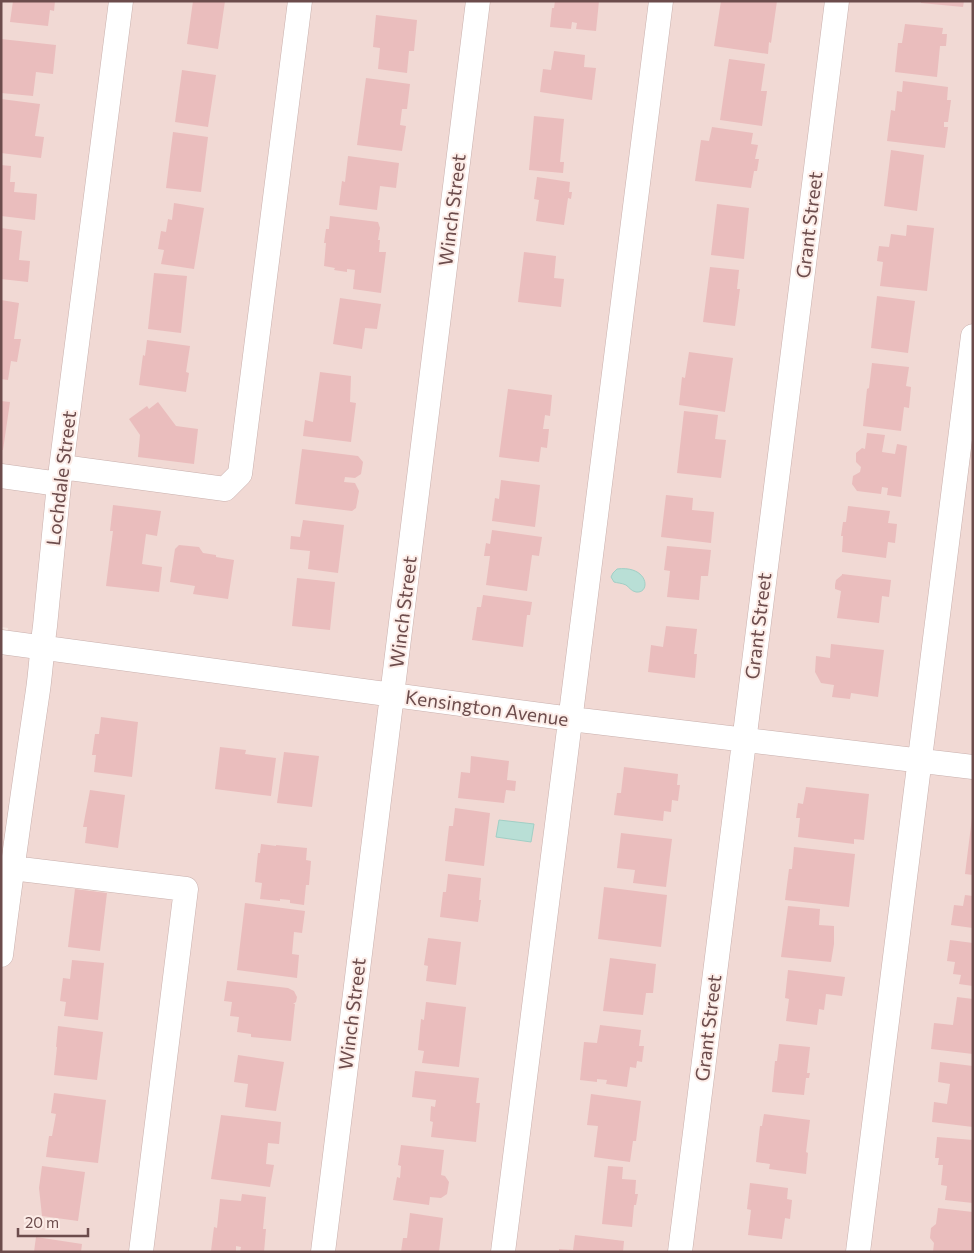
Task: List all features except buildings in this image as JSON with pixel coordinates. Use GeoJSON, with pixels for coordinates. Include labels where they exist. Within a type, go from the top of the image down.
{"type":"FeatureCollection","features":[{"type":"Feature","properties":{"kind":"street","name":"Lochdale Street"},"geometry":{"type":"LineString","coordinates":[[1,955],[46,626],[60,475],[121,1]]}},
{"type":"Feature","properties":{"kind":"street"},"geometry":{"type":"LineString","coordinates":[[1,476],[60,475],[226,489],[240,474],[300,1]]}},
{"type":"Feature","properties":{"kind":"street","name":"Winch Street"},"geometry":{"type":"LineString","coordinates":[[323,1252],[478,1]]}},
{"type":"Feature","properties":{"kind":"street"},"geometry":{"type":"LineString","coordinates":[[503,1252],[661,1]]}},
{"type":"Feature","properties":{"kind":"street","name":"Grant Street"},"geometry":{"type":"LineString","coordinates":[[680,1252],[837,1]]}},
{"type":"Feature","properties":{"kind":"street"},"geometry":{"type":"LineString","coordinates":[[858,1252],[973,336]]}},
{"type":"Feature","properties":{"kind":"street","name":"Kensington Avenue"},"geometry":{"type":"LineString","coordinates":[[1,642],[570,719],[973,767]]}},
{"type":"Feature","properties":{"kind":"street"},"geometry":{"type":"LineString","coordinates":[[12,868],[186,889],[140,1252]]}},
{"type":"Feature","properties":{"kind":"shaded area"},"geometry":{"type":"Polygon","coordinates":[[[1,1],[973,1],[973,1252],[1,1252],[1,658],[3,658],[8,628],[1,627],[1,1]]]}},
{"type":"Feature","properties":{"kind":"water"},"geometry":{"type":"Polygon","coordinates":[[[617,569],[636,571],[644,580],[644,589],[636,592],[626,585],[614,582],[611,577],[617,569]]]}},
{"type":"Feature","properties":{"kind":"water"},"geometry":{"type":"Polygon","coordinates":[[[499,820],[534,824],[531,842],[496,837],[499,820]]]}}]}
